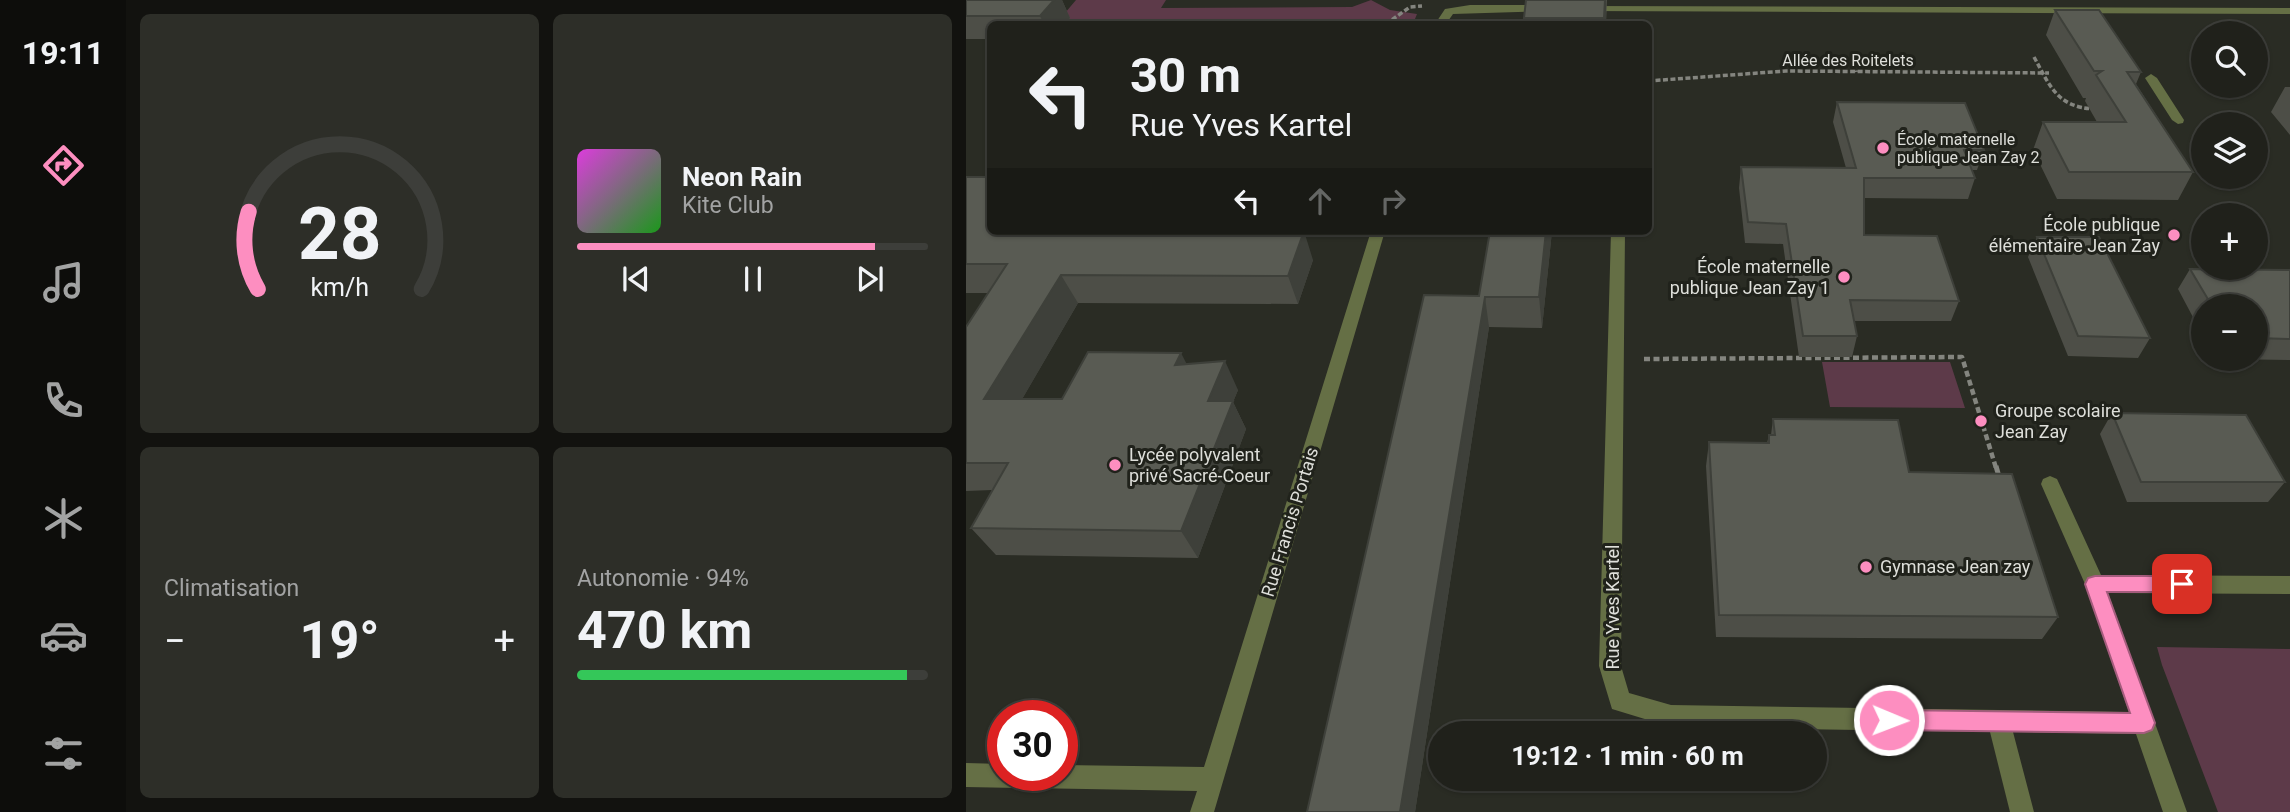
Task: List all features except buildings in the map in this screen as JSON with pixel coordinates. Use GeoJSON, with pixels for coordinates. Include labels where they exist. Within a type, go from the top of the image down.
{"type":"FeatureCollection","features":[{"type":"Feature","properties":{"kind":"street"},"geometry":{"type":"LineString","coordinates":[[2271,0],[2290,11]]}},
{"type":"Feature","properties":{"kind":"street"},"geometry":{"type":"LineString","coordinates":[[1575,8],[1700,4],[1989,5],[2290,11]]}},
{"type":"Feature","properties":{"kind":"street"},"geometry":{"type":"LineString","coordinates":[[1443,21],[1449,11],[1470,8],[1561,8]]}},
{"type":"Feature","properties":{"kind":"street"},"geometry":{"type":"LineString","coordinates":[[2151,78],[2178,120]]}},
{"type":"Feature","properties":{"kind":"street","name":"Rue Francis Portais"},"geometry":{"type":"LineString","coordinates":[[1202,812],[1377,235]]}},
{"type":"Feature","properties":{"kind":"street","name":"Rue Yves Kartel"},"geometry":{"type":"LineString","coordinates":[[1618,235],[1610,666],[1620,701],[1671,716],[1998,723],[2144,723]]}},
{"type":"Feature","properties":{"kind":"street"},"geometry":{"type":"LineString","coordinates":[[2050,484],[2095,584],[2175,812]]}},
{"type":"Feature","properties":{"kind":"street"},"geometry":{"type":"LineString","coordinates":[[2095,584],[2290,585]]}},
{"type":"Feature","properties":{"kind":"street"},"geometry":{"type":"LineString","coordinates":[[1998,723],[2022,812]]}},
{"type":"Feature","properties":{"kind":"street"},"geometry":{"type":"LineString","coordinates":[[966,775],[1212,779]]}},
{"type":"Feature","properties":{"kind":"path"},"geometry":{"type":"LineString","coordinates":[[1390,21],[1410,6],[1427,6]]}},
{"type":"Feature","properties":{"kind":"path"},"geometry":{"type":"LineString","coordinates":[[1852,56],[1856,72]]}},
{"type":"Feature","properties":{"kind":"path"},"geometry":{"type":"LineString","coordinates":[[2034,57],[2062,102],[2082,109],[2095,109]]}},
{"type":"Feature","properties":{"kind":"path","name":"Allée des Roitelets"},"geometry":{"type":"LineString","coordinates":[[1652,81],[1786,71],[2049,73]]}},
{"type":"Feature","properties":{"kind":"path"},"geometry":{"type":"LineString","coordinates":[[1616,359],[1962,357],[1999,479]]}},
{"type":"Feature","properties":{"kind":"shaded area"},"geometry":{"type":"Polygon","coordinates":[[[1076,0],[1166,0],[1161,8],[1352,7],[1371,0],[1390,10],[1417,14],[1414,21],[1067,21],[1065,13],[1076,0]]]}},
{"type":"Feature","properties":{"kind":"shaded area"},"geometry":{"type":"Polygon","coordinates":[[[1822,362],[1950,362],[1965,408],[1830,407],[1822,362]]]}},
{"type":"Feature","properties":{"kind":"shaded area"},"geometry":{"type":"Polygon","coordinates":[[[2157,647],[2290,649],[2290,812],[2218,812],[2157,647]]]}},
{"type":"Feature","properties":{"kind":"place","name":"École maternelle publique Jean Zay 2"},"geometry":{"type":"Point","coordinates":[1883,148]}},
{"type":"Feature","properties":{"kind":"place","name":"École publique élémentaire Jean Zay"},"geometry":{"type":"Point","coordinates":[2174,235]}},
{"type":"Feature","properties":{"kind":"place","name":"École maternelle publique Jean Zay 1"},"geometry":{"type":"Point","coordinates":[1844,277]}},
{"type":"Feature","properties":{"kind":"place","name":"Groupe scolaire Jean Zay"},"geometry":{"type":"Point","coordinates":[1981,421]}},
{"type":"Feature","properties":{"kind":"place","name":"Lycée polyvalent privé Sacré-Coeur"},"geometry":{"type":"Point","coordinates":[1115,465]}},
{"type":"Feature","properties":{"kind":"place","name":"Gymnase Jean zay"},"geometry":{"type":"Point","coordinates":[1866,567]}},
{"type":"Feature","properties":{"kind":"route"},"geometry":{"type":"LineString","coordinates":[[1889,720],[2144,723],[2095,584],[2182,584]]}}]}
